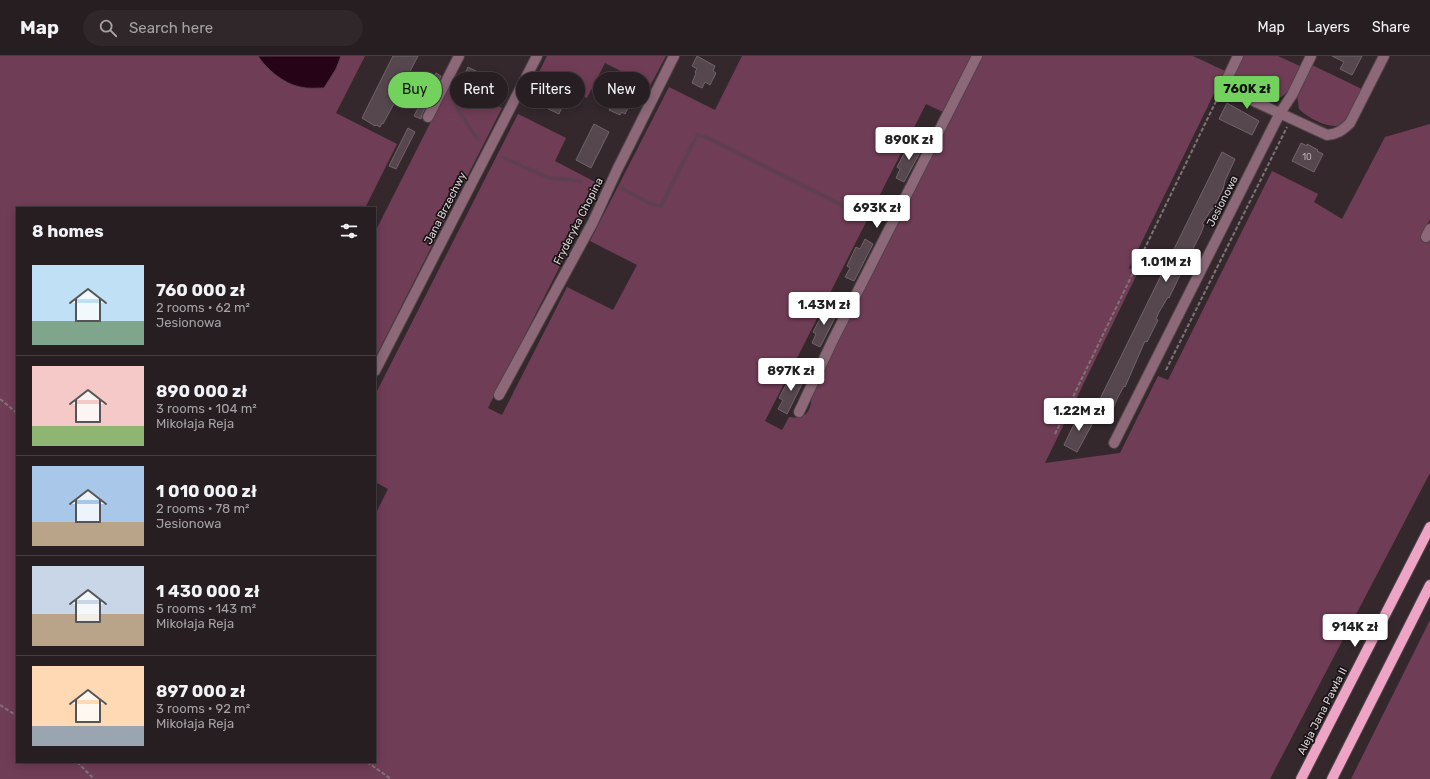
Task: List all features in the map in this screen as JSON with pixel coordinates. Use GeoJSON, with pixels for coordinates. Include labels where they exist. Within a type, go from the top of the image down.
{"type":"FeatureCollection","features":[{"type":"Feature","properties":{"kind":"main road","name":"Aleja Jana Pawła II"},"geometry":{"type":"LineString","coordinates":[[1300,779],[1430,527]]}},
{"type":"Feature","properties":{"kind":"main road"},"geometry":{"type":"LineString","coordinates":[[1332,779],[1430,585]]}},
{"type":"Feature","properties":{"kind":"street"},"geometry":{"type":"LineString","coordinates":[[428,118],[459,56]]}},
{"type":"Feature","properties":{"kind":"street","name":"Jana Brzechwy"},"geometry":{"type":"LineString","coordinates":[[376,369],[537,56]]}},
{"type":"Feature","properties":{"kind":"street","name":"Fryderyka Chopina"},"geometry":{"type":"LineString","coordinates":[[498,395],[594,222],[620,164],[674,56]]}},
{"type":"Feature","properties":{"kind":"street"},"geometry":{"type":"LineString","coordinates":[[799,412],[846,314],[977,56]]}},
{"type":"Feature","properties":{"kind":"street"},"geometry":{"type":"LineString","coordinates":[[1238,56],[1223,87],[1327,135],[1336,134],[1342,131],[1350,123],[1384,56]]}},
{"type":"Feature","properties":{"kind":"street","name":"Jesionowa"},"geometry":{"type":"LineString","coordinates":[[1114,443],[1280,114],[1292,96],[1311,56]]}},
{"type":"Feature","properties":{"kind":"path"},"geometry":{"type":"LineString","coordinates":[[1055,434],[1223,87]]}},
{"type":"Feature","properties":{"kind":"path"},"geometry":{"type":"LineString","coordinates":[[1166,370],[1291,119]]}},
{"type":"Feature","properties":{"kind":"path"},"geometry":{"type":"LineString","coordinates":[[0,399],[16,412]]}},
{"type":"Feature","properties":{"kind":"path"},"geometry":{"type":"LineString","coordinates":[[0,705],[16,715]]}},
{"type":"Feature","properties":{"kind":"path"},"geometry":{"type":"LineString","coordinates":[[78,763],[94,779]]}},
{"type":"Feature","properties":{"kind":"path"},"geometry":{"type":"LineString","coordinates":[[368,763],[391,779]]}},
{"type":"Feature","properties":{"kind":"shaded area"},"geometry":{"type":"Polygon","coordinates":[[[0,56],[365,56],[336,113],[397,144],[366,207],[16,207],[16,763],[376,763],[376,513],[388,489],[376,483],[376,393],[518,114],[566,138],[555,161],[601,185],[488,408],[502,415],[567,287],[613,310],[637,265],[590,241],[669,87],[715,110],[742,56],[972,56],[943,112],[926,104],[765,421],[782,430],[789,417],[801,417],[808,412],[811,404],[812,393],[982,56],[1193,56],[1225,71],[1129,268],[1138,272],[1045,463],[1120,453],[1158,376],[1168,380],[1272,171],[1318,194],[1314,202],[1342,219],[1385,137],[1430,124],[1430,219],[1421,237],[1429,241],[1430,240],[1430,473],[1270,779],[0,779],[0,56]]]}},
{"type":"Feature","properties":{"kind":"shaded area"},"geometry":{"type":"Polygon","coordinates":[[[258,56],[341,56],[336,69],[324,88],[303,88],[288,83],[276,75],[261,61],[258,56]]]}},
{"type":"Feature","properties":{"kind":"shaded area"},"geometry":{"type":"Polygon","coordinates":[[[547,56],[666,56],[650,86],[650,72],[623,72],[605,63],[600,72],[593,72],[593,86],[587,98],[585,97],[585,72],[539,72],[547,56]]]}},
{"type":"Feature","properties":{"kind":"shaded area"},"geometry":{"type":"Polygon","coordinates":[[[1244,56],[1278,56],[1302,67],[1286,94],[1268,103],[1230,84],[1244,56]]]}},
{"type":"Feature","properties":{"kind":"shaded area"},"geometry":{"type":"Polygon","coordinates":[[[1312,65],[1364,90],[1353,112],[1345,123],[1334,126],[1321,123],[1303,113],[1299,109],[1297,94],[1312,65]]]}},
{"type":"Feature","properties":{"kind":"shaded area"},"geometry":{"type":"Polygon","coordinates":[[[450,84],[450,108],[502,108],[376,356],[376,230],[438,108],[442,108],[442,100],[450,84]]]}},
{"type":"Feature","properties":{"kind":"shaded area"},"geometry":{"type":"Polygon","coordinates":[[[1430,620],[1430,779],[1351,779],[1430,620]]]}},
{"type":"Feature","properties":{"kind":"building"},"geometry":{"type":"Polygon","coordinates":[[[393,56],[418,56],[410,72],[388,72],[388,108],[392,108],[383,124],[382,123],[380,127],[375,126],[362,118],[393,56]]]}},
{"type":"Feature","properties":{"kind":"building"},"geometry":{"type":"Polygon","coordinates":[[[697,56],[715,66],[713,71],[716,73],[710,85],[705,82],[702,88],[692,83],[697,69],[692,66],[697,56]]]}},
{"type":"Feature","properties":{"kind":"building"},"geometry":{"type":"Polygon","coordinates":[[[1332,56],[1362,56],[1352,75],[1340,69],[1344,62],[1332,56]]]}},
{"type":"Feature","properties":{"kind":"building"},"geometry":{"type":"Polygon","coordinates":[[[468,67],[478,72],[466,72],[468,67]]]}},
{"type":"Feature","properties":{"kind":"building"},"geometry":{"type":"Polygon","coordinates":[[[1227,103],[1259,121],[1252,135],[1219,119],[1227,103]]]}},
{"type":"Feature","properties":{"kind":"building"},"geometry":{"type":"Polygon","coordinates":[[[418,108],[425,108],[421,119],[414,116],[418,108]]]}},
{"type":"Feature","properties":{"kind":"building"},"geometry":{"type":"Polygon","coordinates":[[[546,108],[561,108],[559,114],[546,108]]]}},
{"type":"Feature","properties":{"kind":"building"},"geometry":{"type":"Polygon","coordinates":[[[610,108],[628,108],[625,114],[622,112],[620,115],[609,110],[610,108]]]}},
{"type":"Feature","properties":{"kind":"building"},"geometry":{"type":"Polygon","coordinates":[[[594,124],[609,132],[591,168],[576,160],[594,124]]]}},
{"type":"Feature","properties":{"kind":"building"},"geometry":{"type":"Polygon","coordinates":[[[408,128],[415,132],[396,169],[389,166],[408,128]]]}},
{"type":"Feature","properties":{"kind":"building"},"geometry":{"type":"Polygon","coordinates":[[[915,141],[924,145],[904,182],[896,178],[900,169],[897,167],[907,148],[910,150],[915,141]]]}},
{"type":"Feature","properties":{"kind":"building"},"geometry":{"type":"Polygon","coordinates":[[[1301,143],[1307,146],[1307,144],[1323,154],[1314,172],[1292,161],[1301,143]]]}},
{"type":"Feature","properties":{"kind":"building"},"geometry":{"type":"Polygon","coordinates":[[[1222,152],[1235,159],[1223,189],[1213,209],[1202,224],[1204,225],[1201,233],[1178,274],[1180,275],[1169,298],[1168,297],[1159,312],[1156,319],[1158,320],[1147,342],[1145,341],[1125,387],[1124,386],[1117,399],[1111,414],[1096,407],[1222,152]]]}},
{"type":"Feature","properties":{"kind":"building"},"geometry":{"type":"Polygon","coordinates":[[[865,239],[873,244],[854,281],[845,277],[850,268],[847,266],[856,247],[860,249],[865,239]]]}},
{"type":"Feature","properties":{"kind":"building"},"geometry":{"type":"Polygon","coordinates":[[[831,306],[839,310],[820,347],[812,343],[816,334],[813,332],[823,313],[826,315],[831,306]]]}},
{"type":"Feature","properties":{"kind":"building"},"geometry":{"type":"Polygon","coordinates":[[[797,372],[806,376],[787,414],[778,409],[783,400],[779,398],[789,379],[793,381],[797,372]]]}},
{"type":"Feature","properties":{"kind":"building"},"geometry":{"type":"Polygon","coordinates":[[[1080,412],[1095,419],[1077,452],[1064,445],[1080,412]]]}},
{"type":"Feature","properties":{"kind":"waterway"},"geometry":{"type":"LineString","coordinates":[[457,108],[477,139]]}},
{"type":"Feature","properties":{"kind":"waterway"},"geometry":{"type":"LineString","coordinates":[[621,188],[651,204],[661,206],[697,135],[706,137],[864,216]]}},
{"type":"Feature","properties":{"kind":"waterway"},"geometry":{"type":"LineString","coordinates":[[502,157],[549,178],[581,181]]}}]}
